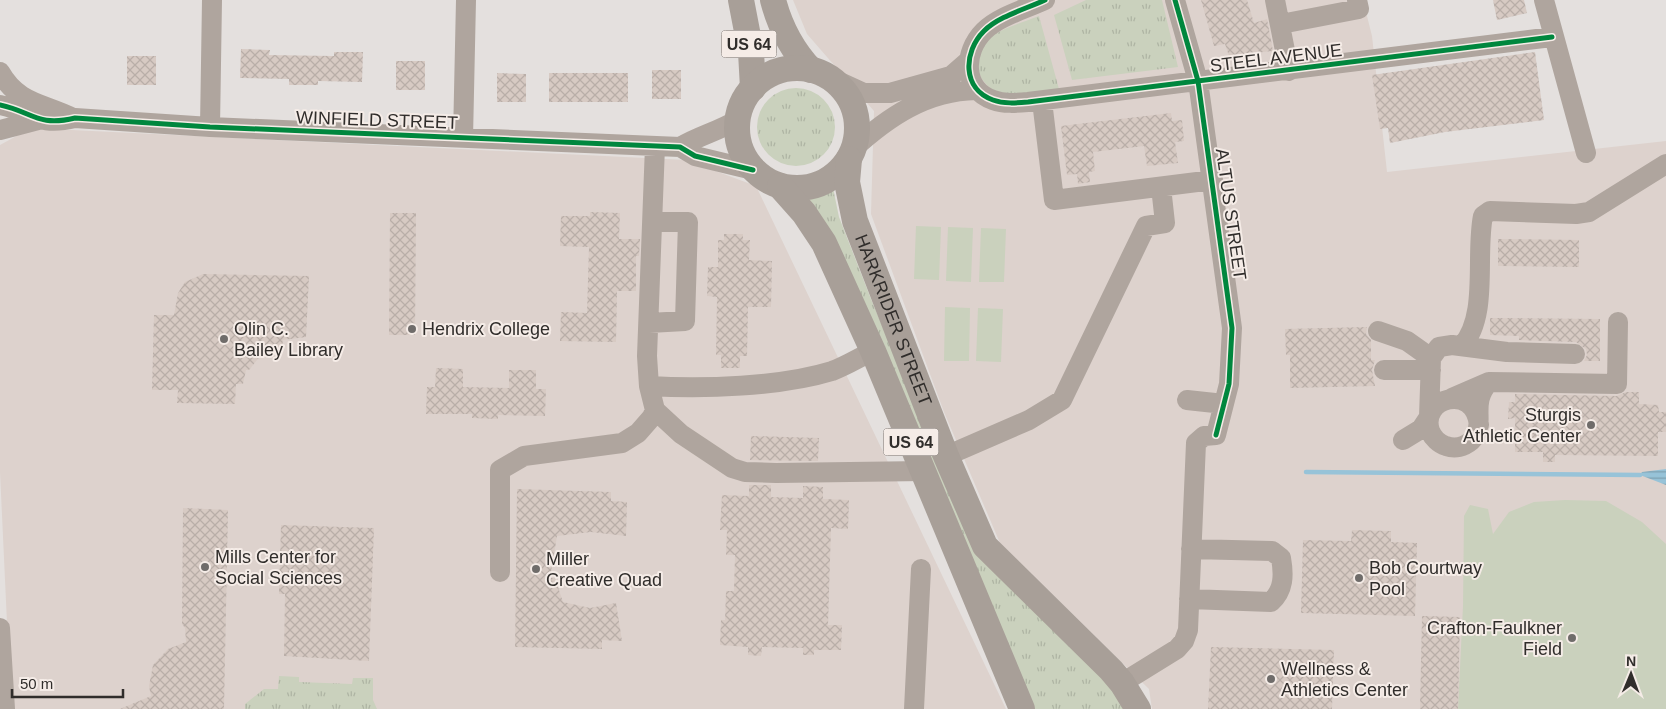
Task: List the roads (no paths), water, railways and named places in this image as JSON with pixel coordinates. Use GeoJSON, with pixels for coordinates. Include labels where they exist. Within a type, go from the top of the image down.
{"type":"FeatureCollection","features":[{"type":"Feature","properties":{"kind":"main road","name":"US 64"},"geometry":{"type":"LineString","coordinates":[[741,0],[753,67],[753,88]]}},
{"type":"Feature","properties":{"kind":"main road","name":"US 64"},"geometry":{"type":"LineString","coordinates":[[773,0],[787,38],[801,60],[819,73]]}},
{"type":"Feature","properties":{"kind":"main road"},"geometry":{"type":"LineString","coordinates":[[796,68],[819,73],[840,87],[850,101],[856,118],[856,135],[851,154],[826,180],[808,187],[780,186],[753,170],[743,155],[738,139],[737,120],[741,105],[759,82],[776,72],[796,68]]}},
{"type":"Feature","properties":{"kind":"main road","name":"HARKRIDER STREET"},"geometry":{"type":"LineString","coordinates":[[851,154],[847,182],[855,221],[946,456],[985,546],[1122,683],[1138,709]]}},
{"type":"Feature","properties":{"kind":"main road","name":"HARKRIDER STREET"},"geometry":{"type":"LineString","coordinates":[[780,186],[804,213],[824,243],[924,471],[1022,709]]}},
{"type":"Feature","properties":{"kind":"street"},"geometry":{"type":"LineString","coordinates":[[210,127],[212,0]]}},
{"type":"Feature","properties":{"kind":"street"},"geometry":{"type":"LineString","coordinates":[[463,138],[466,0]]}},
{"type":"Feature","properties":{"kind":"street"},"geometry":{"type":"LineString","coordinates":[[851,154],[889,118],[909,107],[959,90],[976,90],[970,77],[967,62],[971,49],[979,36],[996,22],[1004,8],[1045,0]]}},
{"type":"Feature","properties":{"kind":"street","name":"ALTUS STREET"},"geometry":{"type":"LineString","coordinates":[[1175,0],[1198,81],[1232,328],[1229,384],[1216,434],[1204,436],[1196,442],[1191,549]]}},
{"type":"Feature","properties":{"kind":"street"},"geometry":{"type":"LineString","coordinates":[[1275,0],[1289,71]]}},
{"type":"Feature","properties":{"kind":"street"},"geometry":{"type":"LineString","coordinates":[[1281,24],[1359,9],[1356,0]]}},
{"type":"Feature","properties":{"kind":"street"},"geometry":{"type":"LineString","coordinates":[[1544,0],[1552,37],[1586,153]]}},
{"type":"Feature","properties":{"kind":"street","name":"STEEL AVENUE"},"geometry":{"type":"LineString","coordinates":[[976,90],[984,96],[1001,102],[1042,101],[1552,37]]}},
{"type":"Feature","properties":{"kind":"street"},"geometry":{"type":"LineString","coordinates":[[819,73],[864,93],[890,93],[939,81],[951,76],[967,62]]}},
{"type":"Feature","properties":{"kind":"street"},"geometry":{"type":"LineString","coordinates":[[0,72],[0,77]]}},
{"type":"Feature","properties":{"kind":"street","name":"WINFIELD STREET"},"geometry":{"type":"LineString","coordinates":[[0,72],[11,89],[24,99],[75,118],[210,127],[680,147],[695,156],[753,170]]}},
{"type":"Feature","properties":{"kind":"street"},"geometry":{"type":"LineString","coordinates":[[1042,101],[1054,200],[1213,180]]}},
{"type":"Feature","properties":{"kind":"street","name":"WINFIELD STREET"},"geometry":{"type":"LineString","coordinates":[[0,105],[16,108],[38,120],[58,122],[75,118]]}},
{"type":"Feature","properties":{"kind":"street"},"geometry":{"type":"LineString","coordinates":[[0,130],[38,120]]}},
{"type":"Feature","properties":{"kind":"street","name":"WINFIELD STREET"},"geometry":{"type":"LineString","coordinates":[[680,147],[692,140],[724,128],[737,120]]}},
{"type":"Feature","properties":{"kind":"street"},"geometry":{"type":"LineString","coordinates":[[654,146],[653,222],[647,356],[649,386],[655,410],[681,434],[732,468],[745,472],[924,471]]}},
{"type":"Feature","properties":{"kind":"street"},"geometry":{"type":"LineString","coordinates":[[1462,346],[1468,338],[1476,315],[1482,216],[1490,211],[1576,214],[1589,212],[1666,164]]}},
{"type":"Feature","properties":{"kind":"street"},"geometry":{"type":"LineString","coordinates":[[946,456],[1029,420],[1062,400],[1146,226],[1165,223],[1161,186]]}},
{"type":"Feature","properties":{"kind":"street"},"geometry":{"type":"LineString","coordinates":[[649,323],[685,321],[688,222],[653,222]]}},
{"type":"Feature","properties":{"kind":"street"},"geometry":{"type":"LineString","coordinates":[[1489,382],[1480,391],[1476,433],[1464,446],[1456,448],[1422,439],[1403,440],[1421,429],[1438,404],[1489,382],[1617,384],[1618,322]]}},
{"type":"Feature","properties":{"kind":"street"},"geometry":{"type":"LineString","coordinates":[[1378,331],[1407,341],[1431,364]]}},
{"type":"Feature","properties":{"kind":"street"},"geometry":{"type":"LineString","coordinates":[[1441,444],[1431,432],[1429,417],[1431,364],[1439,347],[1462,346],[1507,352],[1575,354]]}},
{"type":"Feature","properties":{"kind":"street"},"geometry":{"type":"LineString","coordinates":[[649,386],[723,387],[808,377],[834,370],[873,351]]}},
{"type":"Feature","properties":{"kind":"street"},"geometry":{"type":"LineString","coordinates":[[1384,370],[1431,364]]}},
{"type":"Feature","properties":{"kind":"street"},"geometry":{"type":"LineString","coordinates":[[1452,398],[1460,399],[1474,409],[1478,425]]}},
{"type":"Feature","properties":{"kind":"street"},"geometry":{"type":"LineString","coordinates":[[1187,400],[1224,404]]}},
{"type":"Feature","properties":{"kind":"street"},"geometry":{"type":"LineString","coordinates":[[500,572],[500,470],[524,456],[622,443],[638,433],[652,417],[655,410]]}},
{"type":"Feature","properties":{"kind":"street"},"geometry":{"type":"LineString","coordinates":[[1122,683],[1177,649],[1184,641],[1188,630],[1189,599],[1191,549],[1272,551],[1281,558],[1284,577],[1278,596],[1271,602],[1189,599]]}},
{"type":"Feature","properties":{"kind":"street"},"geometry":{"type":"LineString","coordinates":[[914,709],[921,569]]}},
{"type":"Feature","properties":{"kind":"street"},"geometry":{"type":"LineString","coordinates":[[0,628],[5,709]]}},
{"type":"Feature","properties":{"kind":"water"},"geometry":{"type":"Polygon","coordinates":[[[1666,469],[1666,485],[1640,475],[1642,472],[1666,469]]]}},
{"type":"Feature","properties":{"kind":"waterway"},"geometry":{"type":"LineString","coordinates":[[1306,472],[1640,475]]}},
{"type":"Feature","properties":{"kind":"place","name":"Hendrix College"},"geometry":{"type":"Point","coordinates":[412,329]}},
{"type":"Feature","properties":{"kind":"place","name":"Olin C. Bailey Library"},"geometry":{"type":"Point","coordinates":[224,339]}},
{"type":"Feature","properties":{"kind":"place","name":"Sturgis Athletic Center"},"geometry":{"type":"Point","coordinates":[1591,425]}},
{"type":"Feature","properties":{"kind":"place","name":"Mills Center for Social Sciences"},"geometry":{"type":"Point","coordinates":[205,567]}},
{"type":"Feature","properties":{"kind":"place","name":"Miller Creative Quad"},"geometry":{"type":"Point","coordinates":[536,569]}},
{"type":"Feature","properties":{"kind":"place","name":"Bob Courtway Pool"},"geometry":{"type":"Point","coordinates":[1359,578]}},
{"type":"Feature","properties":{"kind":"place","name":"Crafton-Faulkner Field"},"geometry":{"type":"Point","coordinates":[1572,638]}},
{"type":"Feature","properties":{"kind":"place","name":"Wellness & Athletics Center"},"geometry":{"type":"Point","coordinates":[1271,679]}}]}
